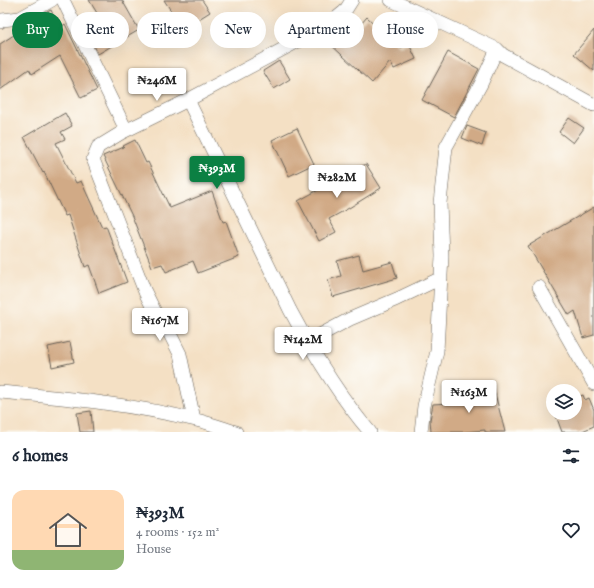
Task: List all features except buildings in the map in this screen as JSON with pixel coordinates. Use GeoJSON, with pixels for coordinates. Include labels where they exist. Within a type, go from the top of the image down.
{"type":"FeatureCollection","features":[{"type":"Feature","properties":{"kind":"street"},"geometry":{"type":"LineString","coordinates":[[0,22],[2,20],[20,18],[52,0]]}},
{"type":"Feature","properties":{"kind":"street"},"geometry":{"type":"LineString","coordinates":[[64,0],[126,130]]}},
{"type":"Feature","properties":{"kind":"street"},"geometry":{"type":"LineString","coordinates":[[194,419],[180,354],[166,326],[155,312],[145,292],[93,159],[98,147],[126,130],[188,100],[328,25],[345,11],[352,0]]}},
{"type":"Feature","properties":{"kind":"street"},"geometry":{"type":"LineString","coordinates":[[391,0],[497,49],[503,55],[594,105]]}},
{"type":"Feature","properties":{"kind":"street"},"geometry":{"type":"LineString","coordinates":[[421,432],[424,406],[436,351],[442,256],[440,203],[446,147],[481,84],[497,49]]}},
{"type":"Feature","properties":{"kind":"street"},"geometry":{"type":"LineString","coordinates":[[188,100],[307,342],[352,412],[370,432]]}},
{"type":"Feature","properties":{"kind":"street"},"geometry":{"type":"LineString","coordinates":[[307,342],[350,319],[441,278]]}},
{"type":"Feature","properties":{"kind":"street"},"geometry":{"type":"LineString","coordinates":[[539,286],[594,384]]}},
{"type":"Feature","properties":{"kind":"street"},"geometry":{"type":"LineString","coordinates":[[0,392],[69,398],[168,414],[194,419],[236,432]]}}]}
